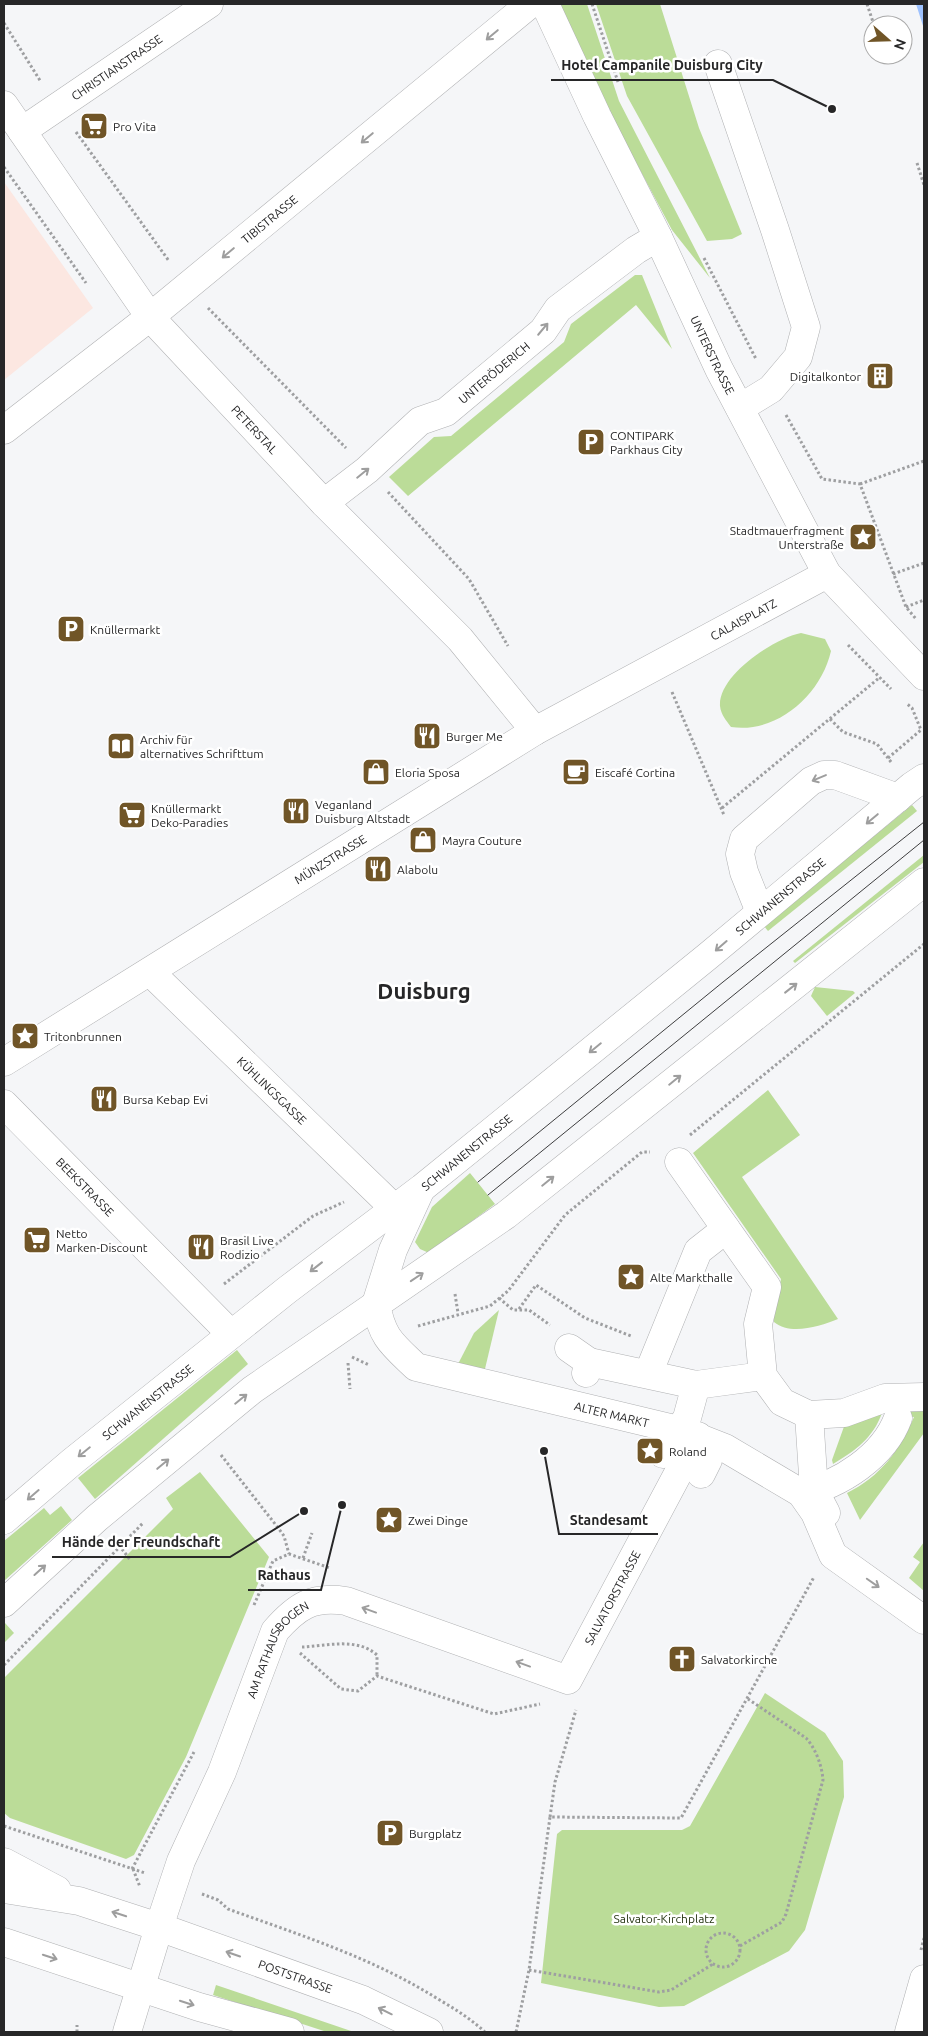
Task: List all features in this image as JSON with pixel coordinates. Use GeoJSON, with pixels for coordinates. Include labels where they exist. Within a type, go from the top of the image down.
{"type":"FeatureCollection","features":[{"type":"Feature","properties":{"kind":"street","name":"CHRISTIANSTRASSE"},"geometry":{"type":"LineString","coordinates":[[22,130],[209,4]]}},
{"type":"Feature","properties":{"kind":"street","name":"TIBISTRASSE"},"geometry":{"type":"LineString","coordinates":[[4,430],[150,318],[530,4]]}},
{"type":"Feature","properties":{"kind":"street","name":"UNTERSTRASSE"},"geometry":{"type":"LineString","coordinates":[[545,4],[597,116],[658,237],[740,408],[827,574],[924,676]]}},
{"type":"Feature","properties":{"kind":"street"},"geometry":{"type":"LineString","coordinates":[[718,64],[776,230],[806,327],[798,357],[771,389],[740,408]]}},
{"type":"Feature","properties":{"kind":"street","name":"PETERSTAL"},"geometry":{"type":"LineString","coordinates":[[4,105],[150,318],[324,503],[460,639],[535,731]]}},
{"type":"Feature","properties":{"kind":"street","name":"UNTERÖDERICH"},"geometry":{"type":"LineString","coordinates":[[324,503],[367,470],[420,422],[446,412],[543,331],[558,309],[636,250],[658,237]]}},
{"type":"Feature","properties":{"kind":"street","name":"CALAISPLATZ"},"geometry":{"type":"LineString","coordinates":[[660,664],[827,574]]}},
{"type":"Feature","properties":{"kind":"street","name":"MÜNZSTRASSE"},"geometry":{"type":"LineString","coordinates":[[4,1062],[535,731],[660,664]]}},
{"type":"Feature","properties":{"kind":"street"},"geometry":{"type":"LineString","coordinates":[[760,912],[744,872],[740,854],[744,839],[811,781],[824,775],[835,775],[898,798]]}},
{"type":"Feature","properties":{"kind":"street","name":"SCHWANENSTRASSE"},"geometry":{"type":"LineString","coordinates":[[4,1520],[61,1470],[231,1334],[422,1188],[700,963],[924,778]]}},
{"type":"Feature","properties":{"kind":"street"},"geometry":{"type":"LineString","coordinates":[[4,1603],[97,1518],[252,1390],[506,1215],[924,882]]}},
{"type":"Feature","properties":{"kind":"street","name":"KÜHLINGSGASSE"},"geometry":{"type":"LineString","coordinates":[[150,972],[394,1208]]}},
{"type":"Feature","properties":{"kind":"street","name":"BEEKSTRASSE"},"geometry":{"type":"LineString","coordinates":[[4,1104],[231,1334]]}},
{"type":"Feature","properties":{"kind":"street"},"geometry":{"type":"LineString","coordinates":[[679,1162],[767,1287],[758,1324],[762,1376],[782,1402],[809,1415],[844,1413],[885,1398],[924,1398]]}},
{"type":"Feature","properties":{"kind":"street"},"geometry":{"type":"LineString","coordinates":[[376,1304],[393,1250],[422,1188]]}},
{"type":"Feature","properties":{"kind":"street"},"geometry":{"type":"LineString","coordinates":[[648,1374],[653,1345],[698,1251],[726,1229]]}},
{"type":"Feature","properties":{"kind":"street","name":"ALTER MARKT"},"geometry":{"type":"LineString","coordinates":[[376,1304],[386,1337],[416,1367],[684,1448],[725,1448],[808,1492],[828,1560]]}},
{"type":"Feature","properties":{"kind":"street"},"geometry":{"type":"LineString","coordinates":[[575,1353],[648,1374],[696,1384],[762,1376]]}},
{"type":"Feature","properties":{"kind":"street","name":"SALVATORSTRASSE"},"geometry":{"type":"LineString","coordinates":[[573,1692],[684,1448],[687,1418],[696,1384]]}},
{"type":"Feature","properties":{"kind":"street"},"geometry":{"type":"LineString","coordinates":[[809,1415],[808,1492],[852,1471],[886,1441],[898,1418]]}},
{"type":"Feature","properties":{"kind":"street"},"geometry":{"type":"LineString","coordinates":[[684,1448],[800,1511],[814,1531],[828,1560],[924,1620]]}},
{"type":"Feature","properties":{"kind":"street","name":"AM RATHAUSBOGEN"},"geometry":{"type":"LineString","coordinates":[[159,1928],[181,1861],[222,1772],[275,1631],[289,1615],[307,1603],[328,1598],[346,1601],[573,1692]]}},
{"type":"Feature","properties":{"kind":"street"},"geometry":{"type":"LineString","coordinates":[[4,1862],[79,1901]]}},
{"type":"Feature","properties":{"kind":"street","name":"POSTSTRASSE"},"geometry":{"type":"LineString","coordinates":[[4,1889],[79,1901],[363,2000],[429,2032]]}},
{"type":"Feature","properties":{"kind":"street"},"geometry":{"type":"LineString","coordinates":[[127,2032],[159,1928]]}},
{"type":"Feature","properties":{"kind":"street"},"geometry":{"type":"LineString","coordinates":[[4,1942],[140,1988],[290,2032]]}},
{"type":"Feature","properties":{"kind":"street"},"geometry":{"type":"LineString","coordinates":[[909,2032],[924,1979]]}},
{"type":"Feature","properties":{"kind":"path"},"geometry":{"type":"LineString","coordinates":[[592,4],[620,88]]}},
{"type":"Feature","properties":{"kind":"path"},"geometry":{"type":"LineString","coordinates":[[917,163],[924,185]]}},
{"type":"Feature","properties":{"kind":"path"},"geometry":{"type":"LineString","coordinates":[[704,256],[771,389],[822,479],[860,484],[924,461]]}},
{"type":"Feature","properties":{"kind":"path"},"geometry":{"type":"LineString","coordinates":[[860,484],[906,607],[918,622]]}},
{"type":"Feature","properties":{"kind":"path"},"geometry":{"type":"LineString","coordinates":[[893,574],[924,563]]}},
{"type":"Feature","properties":{"kind":"path"},"geometry":{"type":"LineString","coordinates":[[906,607],[924,600]]}},
{"type":"Feature","properties":{"kind":"path"},"geometry":{"type":"LineString","coordinates":[[660,664],[722,808],[724,817]]}},
{"type":"Feature","properties":{"kind":"path"},"geometry":{"type":"LineString","coordinates":[[722,808],[879,678]]}},
{"type":"Feature","properties":{"kind":"path"},"geometry":{"type":"LineString","coordinates":[[830,718],[843,732],[876,744],[888,758]]}},
{"type":"Feature","properties":{"kind":"path"},"geometry":{"type":"LineString","coordinates":[[211,1312],[224,1284],[313,1216],[346,1201]]}},
{"type":"Feature","properties":{"kind":"path"},"geometry":{"type":"LineString","coordinates":[[292,1223],[296,1229]]}},
{"type":"Feature","properties":{"kind":"path"},"geometry":{"type":"LineString","coordinates":[[519,1309],[536,1285],[584,1318],[619,1331]]}},
{"type":"Feature","properties":{"kind":"path"},"geometry":{"type":"LineString","coordinates":[[455,1294],[458,1313]]}},
{"type":"Feature","properties":{"kind":"path"},"geometry":{"type":"LineString","coordinates":[[499,1298],[513,1310],[529,1310],[575,1353]]}},
{"type":"Feature","properties":{"kind":"path"},"geometry":{"type":"LineString","coordinates":[[347,1355],[350,1389]]}},
{"type":"Feature","properties":{"kind":"path"},"geometry":{"type":"LineString","coordinates":[[220,1453],[284,1536],[289,1554]]}},
{"type":"Feature","properties":{"kind":"path"},"geometry":{"type":"LineString","coordinates":[[4,1664],[148,1518]]}},
{"type":"Feature","properties":{"kind":"path"},"geometry":{"type":"LineString","coordinates":[[303,1558],[312,1534]]}},
{"type":"Feature","properties":{"kind":"path"},"geometry":{"type":"LineString","coordinates":[[251,1614],[273,1561],[289,1554],[331,1568]]}},
{"type":"Feature","properties":{"kind":"path"},"geometry":{"type":"LineString","coordinates":[[550,1816],[681,1818],[828,1560]]}},
{"type":"Feature","properties":{"kind":"path"},"geometry":{"type":"LineString","coordinates":[[357,1644],[368,1647],[376,1655],[376,1676],[358,1691],[341,1689],[294,1648],[357,1644]]}},
{"type":"Feature","properties":{"kind":"path"},"geometry":{"type":"LineString","coordinates":[[376,1676],[494,1714],[543,1704]]}},
{"type":"Feature","properties":{"kind":"path"},"geometry":{"type":"LineString","coordinates":[[516,2032],[529,1970],[555,1782],[573,1692]]}},
{"type":"Feature","properties":{"kind":"path"},"geometry":{"type":"LineString","coordinates":[[740,1946],[782,1922],[786,1914],[823,1780],[823,1771],[812,1744],[748,1699]]}},
{"type":"Feature","properties":{"kind":"path"},"geometry":{"type":"LineString","coordinates":[[4,1826],[132,1869],[194,1751]]}},
{"type":"Feature","properties":{"kind":"path"},"geometry":{"type":"LineString","coordinates":[[204,1884],[201,1893],[218,1900],[228,1909],[356,1955],[422,1989],[474,2021],[485,2032]]}},
{"type":"Feature","properties":{"kind":"path"},"geometry":{"type":"LineString","coordinates":[[724,1932],[734,1937],[740,1946],[739,1956],[733,1965],[722,1968],[713,1964],[705,1950],[706,1944],[713,1936],[724,1932]]}},
{"type":"Feature","properties":{"kind":"path"},"geometry":{"type":"LineString","coordinates":[[529,1970],[659,1992],[671,1990],[713,1964]]}},
{"type":"Feature","properties":{"kind":"path"},"geometry":{"type":"LineString","coordinates":[[76,2032],[77,2025]]}},
{"type":"Feature","properties":{"kind":"shaded area"},"geometry":{"type":"Polygon","coordinates":[[[4,182],[93,308],[4,380],[4,182]]]}},
{"type":"Feature","properties":{"kind":"green space"},"geometry":{"type":"Polygon","coordinates":[[[557,4],[587,4],[619,101],[710,278],[672,230],[607,108],[557,4]]]}},
{"type":"Feature","properties":{"kind":"green space"},"geometry":{"type":"Polygon","coordinates":[[[596,4],[660,4],[699,128],[742,234],[732,239],[707,241],[627,96],[596,4]]]}},
{"type":"Feature","properties":{"kind":"green space"},"geometry":{"type":"Polygon","coordinates":[[[635,275],[642,275],[672,349],[636,305],[408,496],[389,477],[434,437],[451,436],[564,342],[571,324],[635,275]]]}},
{"type":"Feature","properties":{"kind":"green space"},"geometry":{"type":"Polygon","coordinates":[[[801,633],[825,639],[831,651],[826,667],[818,682],[807,696],[780,718],[748,728],[731,727],[723,715],[720,706],[722,694],[728,682],[763,650],[790,636],[801,633]]]}},
{"type":"Feature","properties":{"kind":"green space"},"geometry":{"type":"Polygon","coordinates":[[[912,805],[917,811],[768,931],[764,926],[912,805]]]}},
{"type":"Feature","properties":{"kind":"green space"},"geometry":{"type":"Polygon","coordinates":[[[924,855],[924,862],[795,963],[793,961],[924,855]]]}},
{"type":"Feature","properties":{"kind":"green space"},"geometry":{"type":"Polygon","coordinates":[[[815,987],[853,991],[855,993],[827,1016],[811,996],[815,987]]]}},
{"type":"Feature","properties":{"kind":"green space"},"geometry":{"type":"Polygon","coordinates":[[[768,1090],[800,1135],[742,1177],[838,1319],[806,1328],[789,1328],[774,1322],[773,1315],[781,1279],[693,1153],[768,1090]]]}},
{"type":"Feature","properties":{"kind":"green space"},"geometry":{"type":"Polygon","coordinates":[[[470,1173],[495,1204],[429,1253],[420,1249],[415,1242],[432,1207],[470,1173]]]}},
{"type":"Feature","properties":{"kind":"green space"},"geometry":{"type":"Polygon","coordinates":[[[499,1310],[484,1373],[458,1364],[474,1333],[499,1310]]]}},
{"type":"Feature","properties":{"kind":"green space"},"geometry":{"type":"Polygon","coordinates":[[[237,1350],[248,1364],[95,1499],[78,1478],[237,1350]]]}},
{"type":"Feature","properties":{"kind":"green space"},"geometry":{"type":"Polygon","coordinates":[[[884,1407],[924,1407],[924,1433],[860,1520],[847,1493],[869,1479],[888,1461],[902,1441],[914,1417],[882,1413],[874,1430],[862,1443],[833,1464],[832,1460],[846,1421],[884,1407]]]}},
{"type":"Feature","properties":{"kind":"green space"},"geometry":{"type":"Polygon","coordinates":[[[200,1472],[269,1557],[186,1757],[134,1855],[126,1859],[10,1818],[4,1813],[4,1678],[173,1509],[166,1498],[200,1472]]]}},
{"type":"Feature","properties":{"kind":"green space"},"geometry":{"type":"Polygon","coordinates":[[[61,1506],[72,1520],[4,1581],[4,1541],[44,1508],[50,1515],[61,1506]]]}},
{"type":"Feature","properties":{"kind":"green space"},"geometry":{"type":"Polygon","coordinates":[[[924,1542],[924,1591],[909,1578],[920,1562],[913,1557],[924,1542]]]}},
{"type":"Feature","properties":{"kind":"green space"},"geometry":{"type":"Polygon","coordinates":[[[4,1624],[14,1633],[4,1643],[4,1624]]]}},
{"type":"Feature","properties":{"kind":"green space","name":"Salvator-Kirchplatz"},"geometry":{"type":"Polygon","coordinates":[[[765,1693],[825,1733],[843,1761],[844,1797],[805,1930],[789,1951],[684,2006],[659,2007],[541,1983],[557,1834],[562,1830],[682,1830],[690,1826],[765,1693]]]}},
{"type":"Feature","properties":{"kind":"green space"},"geometry":{"type":"Polygon","coordinates":[[[216,1985],[354,2032],[327,2032],[213,1995],[216,1985]]]}},
{"type":"Feature","properties":{"kind":"water"},"geometry":{"type":"Polygon","coordinates":[[[916,4],[924,4],[924,29],[916,4]]]}},
{"type":"Feature","properties":{"kind":"tram line"},"geometry":{"type":"LineString","coordinates":[[478,1182],[723,982],[924,822]]}},
{"type":"Feature","properties":{"kind":"tram line"},"geometry":{"type":"LineString","coordinates":[[488,1195],[924,840]]}},
{"type":"Feature","properties":{"kind":"place","name":"Hotel Campanile Duisburg City"},"geometry":{"type":"Point","coordinates":[832,109]}},
{"type":"Feature","properties":{"kind":"place","name":"Pro Vita"},"geometry":{"type":"Point","coordinates":[94,126]}},
{"type":"Feature","properties":{"kind":"place","name":"Digitalkontor"},"geometry":{"type":"Point","coordinates":[880,376]}},
{"type":"Feature","properties":{"kind":"place","name":"CONTIPARK Parkhaus City"},"geometry":{"type":"Point","coordinates":[591,442]}},
{"type":"Feature","properties":{"kind":"place","name":"Stadtmauerfragment Unterstraße"},"geometry":{"type":"Point","coordinates":[863,537]}},
{"type":"Feature","properties":{"kind":"place","name":"Knüllermarkt"},"geometry":{"type":"Point","coordinates":[71,629]}},
{"type":"Feature","properties":{"kind":"place","name":"Burger Me"},"geometry":{"type":"Point","coordinates":[427,736]}},
{"type":"Feature","properties":{"kind":"place","name":"Archiv für alternatives Schrifttum"},"geometry":{"type":"Point","coordinates":[121,746]}},
{"type":"Feature","properties":{"kind":"place","name":"Eloria Sposa"},"geometry":{"type":"Point","coordinates":[376,772]}},
{"type":"Feature","properties":{"kind":"place","name":"Eiscafé Cortina"},"geometry":{"type":"Point","coordinates":[576,772]}},
{"type":"Feature","properties":{"kind":"place","name":"Veganland Duisburg Altstadt"},"geometry":{"type":"Point","coordinates":[296,811]}},
{"type":"Feature","properties":{"kind":"place","name":"Knüllermarkt Deko-Paradies"},"geometry":{"type":"Point","coordinates":[132,815]}},
{"type":"Feature","properties":{"kind":"place","name":"Mayra Couture"},"geometry":{"type":"Point","coordinates":[423,840]}},
{"type":"Feature","properties":{"kind":"place","name":"Alabolu"},"geometry":{"type":"Point","coordinates":[378,869]}},
{"type":"Feature","properties":{"kind":"place","name":"Tritonbrunnen"},"geometry":{"type":"Point","coordinates":[25,1036]}},
{"type":"Feature","properties":{"kind":"place","name":"Bursa Kebap Evi"},"geometry":{"type":"Point","coordinates":[104,1099]}},
{"type":"Feature","properties":{"kind":"place","name":"Netto Marken-Discount"},"geometry":{"type":"Point","coordinates":[37,1240]}},
{"type":"Feature","properties":{"kind":"place","name":"Brasil Live Rodizio"},"geometry":{"type":"Point","coordinates":[201,1247]}},
{"type":"Feature","properties":{"kind":"place","name":"Alte Markthalle"},"geometry":{"type":"Point","coordinates":[631,1277]}},
{"type":"Feature","properties":{"kind":"place","name":"Standesamt"},"geometry":{"type":"Point","coordinates":[544,1451]}},
{"type":"Feature","properties":{"kind":"place","name":"Roland"},"geometry":{"type":"Point","coordinates":[650,1451]}},
{"type":"Feature","properties":{"kind":"place","name":"Rathaus"},"geometry":{"type":"Point","coordinates":[342,1505]}},
{"type":"Feature","properties":{"kind":"place","name":"Hände der Freundschaft"},"geometry":{"type":"Point","coordinates":[304,1511]}},
{"type":"Feature","properties":{"kind":"place","name":"Zwei Dinge"},"geometry":{"type":"Point","coordinates":[389,1520]}},
{"type":"Feature","properties":{"kind":"place","name":"Salvatorkirche"},"geometry":{"type":"Point","coordinates":[682,1659]}},
{"type":"Feature","properties":{"kind":"place","name":"Burgplatz"},"geometry":{"type":"Point","coordinates":[390,1833]}},
{"type":"Feature","properties":{"kind":"district","name":"Duisburg"},"geometry":{"type":"Point","coordinates":[424,990]}}]}
